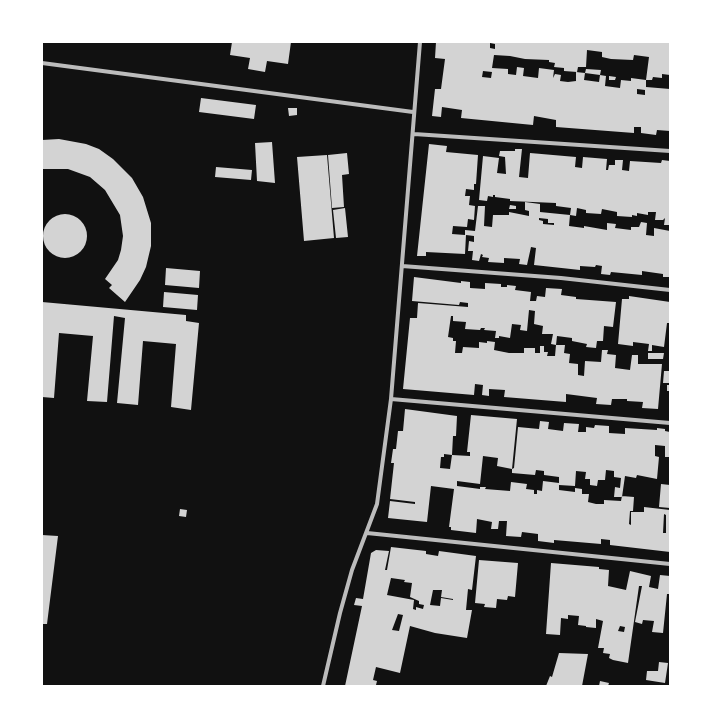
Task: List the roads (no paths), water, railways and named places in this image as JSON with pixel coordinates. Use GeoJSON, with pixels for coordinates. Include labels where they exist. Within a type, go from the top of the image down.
{"type":"FeatureCollection","features":[{"type":"Feature","properties":{"kind":"street"},"geometry":{"type":"LineString","coordinates":[[323,686],[346,592],[377,504],[391,399],[414,134],[413,112],[420,42]]}},
{"type":"Feature","properties":{"kind":"street"},"geometry":{"type":"LineString","coordinates":[[42,63],[413,112]]}},
{"type":"Feature","properties":{"kind":"street"},"geometry":{"type":"LineString","coordinates":[[414,134],[670,151]]}},
{"type":"Feature","properties":{"kind":"street"},"geometry":{"type":"LineString","coordinates":[[402,266],[561,278],[670,290]]}},
{"type":"Feature","properties":{"kind":"street"},"geometry":{"type":"LineString","coordinates":[[391,399],[670,423]]}},
{"type":"Feature","properties":{"kind":"street"},"geometry":{"type":"LineString","coordinates":[[367,533],[670,564]]}}]}
